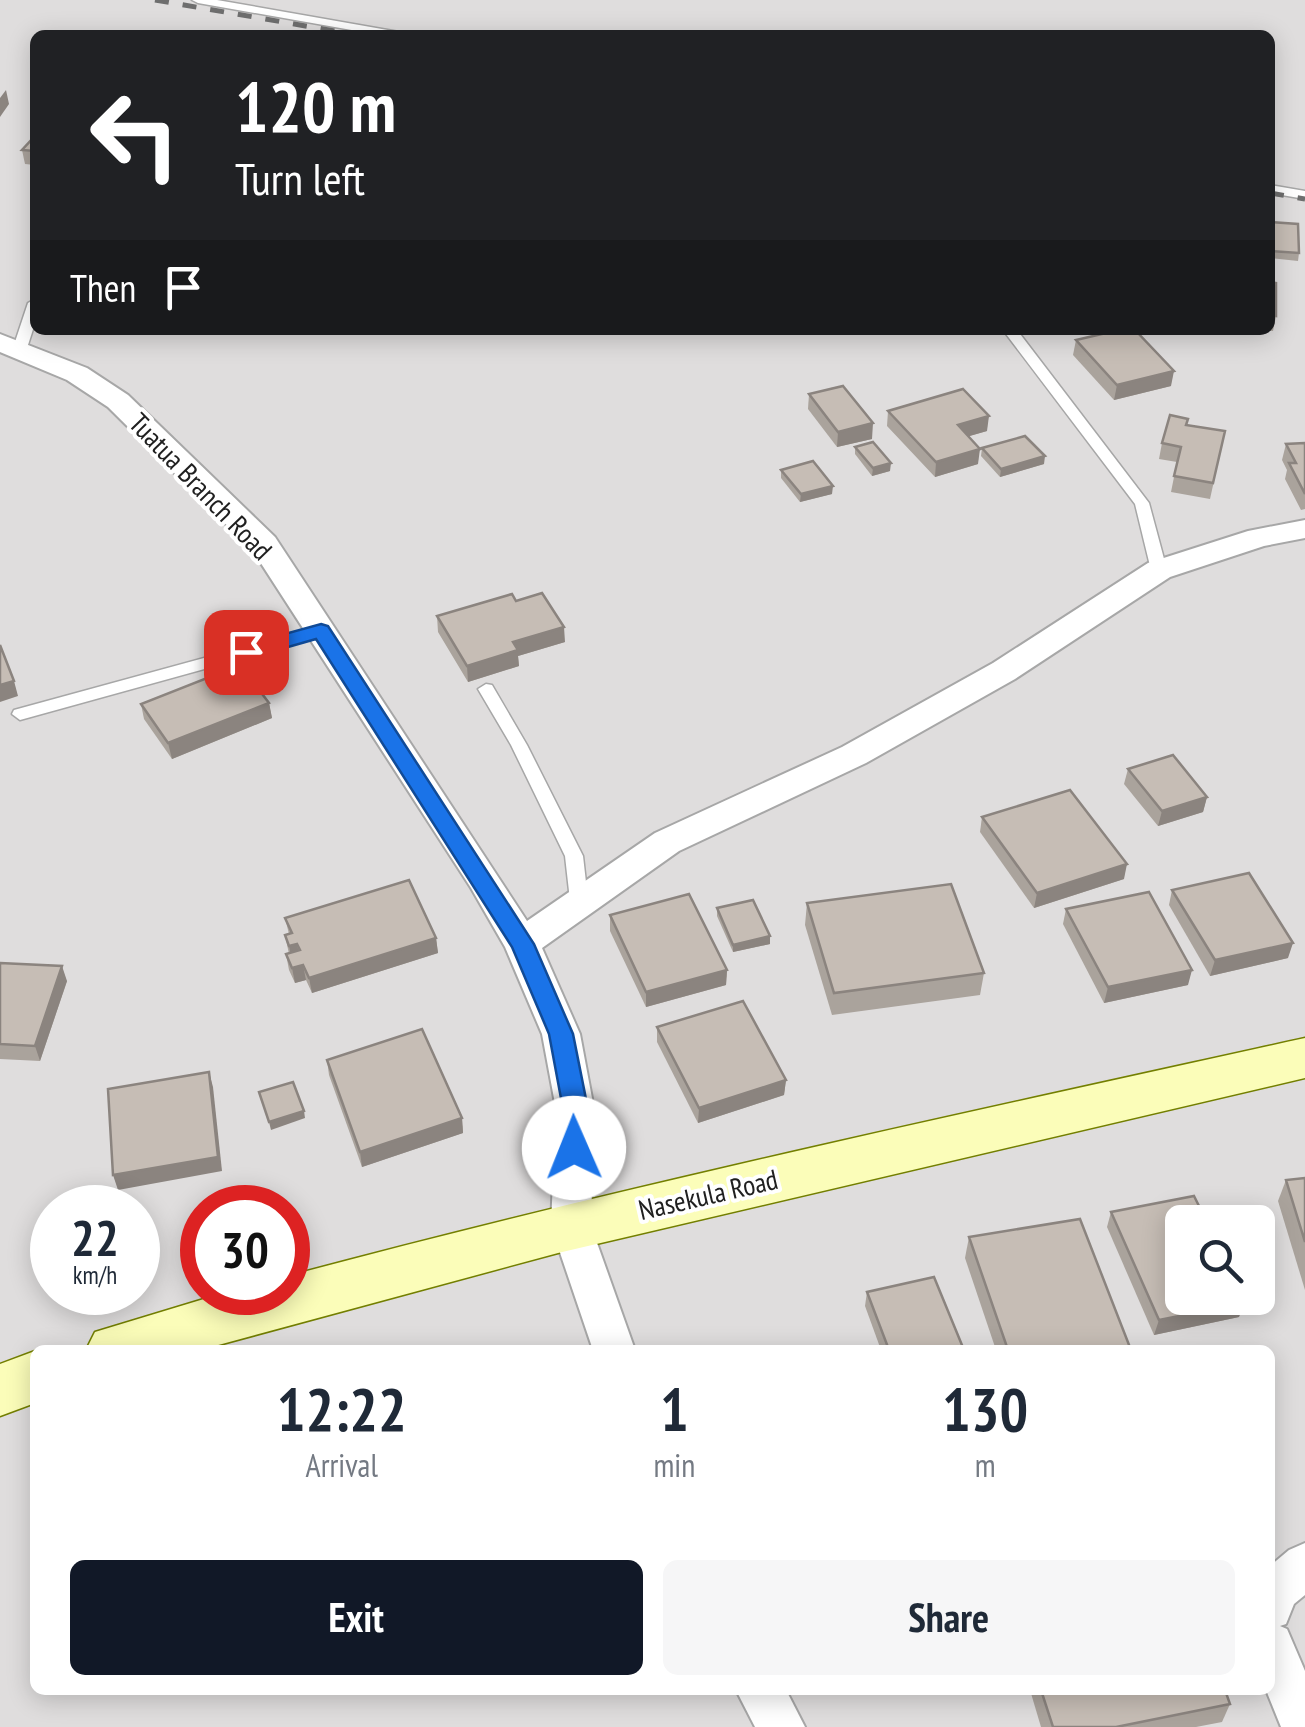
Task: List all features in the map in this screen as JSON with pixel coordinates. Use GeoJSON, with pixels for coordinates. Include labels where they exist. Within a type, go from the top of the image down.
{"type":"FeatureCollection","features":[{"type":"Feature","properties":{"kind":"main road","name":"Nasekula Road"},"geometry":{"type":"LineString","coordinates":[[131,1345],[240,1312],[571,1226],[1305,1058]]}},
{"type":"Feature","properties":{"kind":"main road"},"geometry":{"type":"LineString","coordinates":[[0,1390],[30,1379]]}},
{"type":"Feature","properties":{"kind":"street","name":"Tuatua Branch Road"},"geometry":{"type":"LineString","coordinates":[[10,345],[77,374],[118,402],[264,544],[522,944],[561,1034],[575,1109],[571,1226]]}},
{"type":"Feature","properties":{"kind":"street"},"geometry":{"type":"LineString","coordinates":[[522,944],[579,900],[667,842],[854,755],[1004,671],[1159,570],[1260,538],[1305,529]]}},
{"type":"Feature","properties":{"kind":"street"},"geometry":{"type":"LineString","coordinates":[[571,1226],[612,1345]]}},
{"type":"Feature","properties":{"kind":"street"},"geometry":{"type":"LineString","coordinates":[[1275,1591],[1305,1565]]}},
{"type":"Feature","properties":{"kind":"street"},"geometry":{"type":"LineString","coordinates":[[1275,1657],[1305,1726]]}},
{"type":"Feature","properties":{"kind":"street"},"geometry":{"type":"LineString","coordinates":[[763,1695],[781,1727]]}},
{"type":"Feature","properties":{"kind":"lane"},"geometry":{"type":"LineString","coordinates":[[198,0],[372,30]]}},
{"type":"Feature","properties":{"kind":"lane"},"geometry":{"type":"LineString","coordinates":[[252,8],[269,0]]}},
{"type":"Feature","properties":{"kind":"lane"},"geometry":{"type":"LineString","coordinates":[[1275,190],[1305,195]]}},
{"type":"Feature","properties":{"kind":"lane"},"geometry":{"type":"LineString","coordinates":[[10,345],[30,311]]}},
{"type":"Feature","properties":{"kind":"lane"},"geometry":{"type":"LineString","coordinates":[[1014,335],[1142,504],[1159,570]]}},
{"type":"Feature","properties":{"kind":"lane"},"geometry":{"type":"LineString","coordinates":[[20,714],[321,631]]}},
{"type":"Feature","properties":{"kind":"lane"},"geometry":{"type":"LineString","coordinates":[[486,688],[574,856],[579,900]]}},
{"type":"Feature","properties":{"kind":"shaded area"},"geometry":{"type":"Polygon","coordinates":[[[0,0],[1305,0],[1305,1727],[0,1727],[0,0]]]}},
{"type":"Feature","properties":{"kind":"building"},"geometry":{"type":"Polygon","coordinates":[[[1275,222],[1298,224],[1299,253],[1275,251],[1275,222]]]}},
{"type":"Feature","properties":{"kind":"building"},"geometry":{"type":"Polygon","coordinates":[[[1098,335],[1140,335],[1174,371],[1117,385],[1076,340],[1098,335]]]}},
{"type":"Feature","properties":{"kind":"building"},"geometry":{"type":"Polygon","coordinates":[[[843,386],[873,423],[838,432],[809,394],[843,386]]]}},
{"type":"Feature","properties":{"kind":"building"},"geometry":{"type":"Polygon","coordinates":[[[963,389],[989,416],[958,425],[980,449],[936,462],[888,411],[963,389]]]}},
{"type":"Feature","properties":{"kind":"building"},"geometry":{"type":"Polygon","coordinates":[[[1170,415],[1188,419],[1186,425],[1225,431],[1213,483],[1174,476],[1181,447],[1162,443],[1170,415]]]}},
{"type":"Feature","properties":{"kind":"building"},"geometry":{"type":"Polygon","coordinates":[[[1025,436],[1045,456],[1001,469],[982,448],[1025,436]]]}},
{"type":"Feature","properties":{"kind":"building"},"geometry":{"type":"Polygon","coordinates":[[[873,442],[891,463],[873,468],[855,447],[873,442]]]}},
{"type":"Feature","properties":{"kind":"building"},"geometry":{"type":"Polygon","coordinates":[[[1305,443],[1305,494],[1289,463],[1296,463],[1286,444],[1305,443]]]}},
{"type":"Feature","properties":{"kind":"building"},"geometry":{"type":"Polygon","coordinates":[[[813,461],[833,486],[801,494],[781,470],[813,461]]]}},
{"type":"Feature","properties":{"kind":"building"},"geometry":{"type":"Polygon","coordinates":[[[542,593],[564,627],[513,642],[518,650],[467,666],[437,616],[512,594],[516,601],[542,593]]]}},
{"type":"Feature","properties":{"kind":"building"},"geometry":{"type":"Polygon","coordinates":[[[0,645],[14,681],[0,685],[0,645]]]}},
{"type":"Feature","properties":{"kind":"building"},"geometry":{"type":"Polygon","coordinates":[[[240,665],[269,703],[168,743],[141,704],[240,665]]]}},
{"type":"Feature","properties":{"kind":"building"},"geometry":{"type":"Polygon","coordinates":[[[1173,755],[1207,797],[1162,811],[1128,769],[1173,755]]]}},
{"type":"Feature","properties":{"kind":"building"},"geometry":{"type":"Polygon","coordinates":[[[1070,790],[1127,864],[1037,893],[982,817],[1070,790]]]}},
{"type":"Feature","properties":{"kind":"building"},"geometry":{"type":"Polygon","coordinates":[[[1249,873],[1293,943],[1215,960],[1172,890],[1249,873]]]}},
{"type":"Feature","properties":{"kind":"building"},"geometry":{"type":"Polygon","coordinates":[[[409,880],[436,938],[309,978],[303,965],[292,968],[286,954],[300,950],[297,944],[289,946],[285,935],[292,933],[285,918],[409,880]]]}},
{"type":"Feature","properties":{"kind":"building"},"geometry":{"type":"Polygon","coordinates":[[[951,884],[984,973],[834,993],[807,903],[951,884]]]}},
{"type":"Feature","properties":{"kind":"building"},"geometry":{"type":"Polygon","coordinates":[[[1149,892],[1192,970],[1108,987],[1066,909],[1149,892]]]}},
{"type":"Feature","properties":{"kind":"building"},"geometry":{"type":"Polygon","coordinates":[[[689,894],[727,970],[646,992],[610,915],[689,894]]]}},
{"type":"Feature","properties":{"kind":"building"},"geometry":{"type":"Polygon","coordinates":[[[753,900],[770,936],[733,945],[717,908],[753,900]]]}},
{"type":"Feature","properties":{"kind":"building"},"geometry":{"type":"Polygon","coordinates":[[[0,963],[62,966],[35,1046],[0,1044],[0,963]]]}},
{"type":"Feature","properties":{"kind":"building"},"geometry":{"type":"Polygon","coordinates":[[[743,1001],[786,1080],[699,1108],[657,1027],[743,1001]]]}},
{"type":"Feature","properties":{"kind":"building"},"geometry":{"type":"Polygon","coordinates":[[[422,1029],[462,1118],[360,1152],[327,1060],[422,1029]]]}},
{"type":"Feature","properties":{"kind":"building"},"geometry":{"type":"Polygon","coordinates":[[[209,1072],[218,1157],[113,1175],[108,1089],[209,1072]]]}},
{"type":"Feature","properties":{"kind":"building"},"geometry":{"type":"Polygon","coordinates":[[[293,1082],[304,1111],[269,1122],[259,1092],[293,1082]]]}},
{"type":"Feature","properties":{"kind":"building"},"geometry":{"type":"Polygon","coordinates":[[[1305,1178],[1305,1242],[1286,1180],[1305,1178]]]}},
{"type":"Feature","properties":{"kind":"building"},"geometry":{"type":"Polygon","coordinates":[[[1194,1196],[1198,1205],[1165,1205],[1165,1315],[1184,1315],[1159,1320],[1111,1212],[1194,1196]]]}},
{"type":"Feature","properties":{"kind":"building"},"geometry":{"type":"Polygon","coordinates":[[[1080,1219],[1129,1345],[1006,1345],[969,1237],[1080,1219]]]}},
{"type":"Feature","properties":{"kind":"building"},"geometry":{"type":"Polygon","coordinates":[[[934,1277],[962,1345],[887,1345],[867,1292],[934,1277]]]}},
{"type":"Feature","properties":{"kind":"building"},"geometry":{"type":"Polygon","coordinates":[[[1043,1695],[1227,1695],[1230,1704],[1116,1727],[1053,1727],[1043,1695]]]}},
{"type":"Feature","properties":{"kind":"railway"},"geometry":{"type":"LineString","coordinates":[[155,0],[329,30]]}},
{"type":"Feature","properties":{"kind":"railway"},"geometry":{"type":"LineString","coordinates":[[1275,194],[1305,199]]}},
{"type":"Feature","properties":{"kind":"route"},"geometry":{"type":"LineString","coordinates":[[246,652],[321,631],[484,879],[522,944],[561,1034],[575,1109],[574,1148]]}}]}
